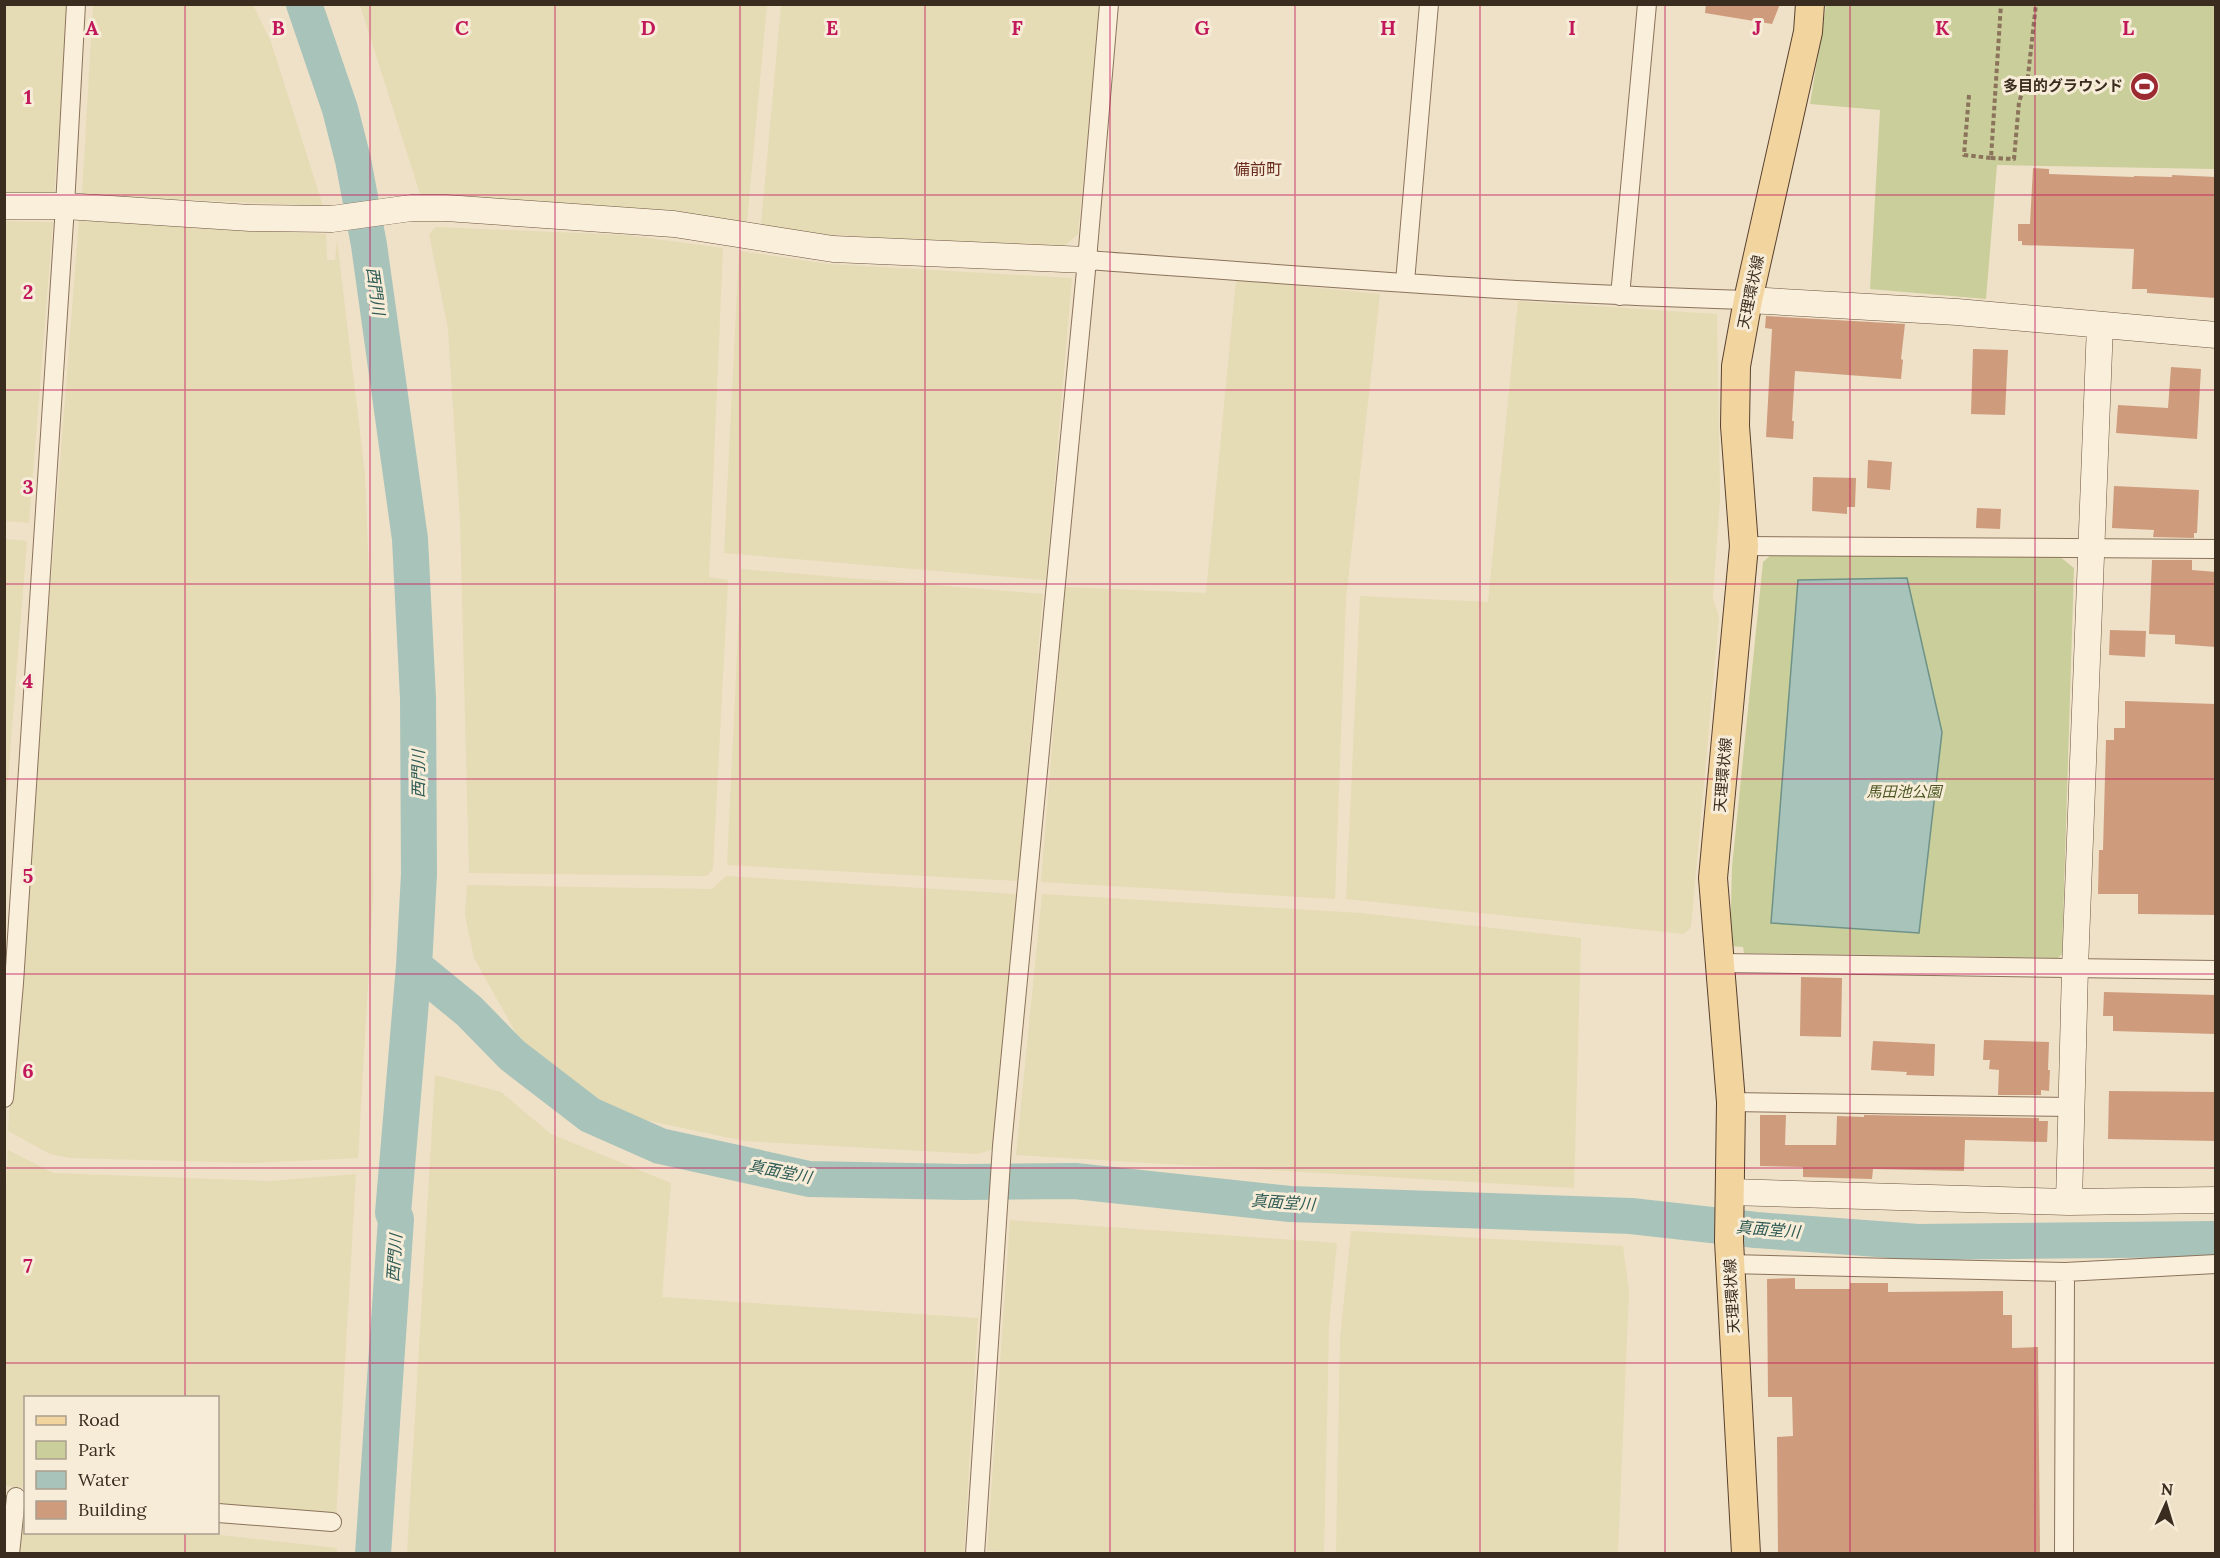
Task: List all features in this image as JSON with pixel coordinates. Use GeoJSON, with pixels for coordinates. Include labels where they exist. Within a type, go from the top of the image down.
{"type":"FeatureCollection","features":[{"type":"Feature","properties":{"kind":"main road","name":"天理環状線"},"geometry":{"type":"LineString","coordinates":[[1746,1554],[1730,1252],[1731,1102],[1713,878],[1744,546],[1735,426],[1736,366],[1748,300],[1808,32],[1810,4]]}},
{"type":"Feature","properties":{"kind":"street"},"geometry":{"type":"LineString","coordinates":[[4,1098],[14,983],[76,4]]}},
{"type":"Feature","properties":{"kind":"street"},"geometry":{"type":"LineString","coordinates":[[975,1554],[1002,1146],[1087,260],[1109,4]]}},
{"type":"Feature","properties":{"kind":"street"},"geometry":{"type":"LineString","coordinates":[[1405,282],[1429,4]]}},
{"type":"Feature","properties":{"kind":"street"},"geometry":{"type":"LineString","coordinates":[[1620,296],[1647,4]]}},
{"type":"Feature","properties":{"kind":"street"},"geometry":{"type":"LineString","coordinates":[[4,206],[65,206],[250,218],[332,219],[411,208],[446,208],[674,224],[833,249],[1087,260],[1620,296],[1748,300],[1957,312],[2216,335]]}},
{"type":"Feature","properties":{"kind":"street"},"geometry":{"type":"LineString","coordinates":[[2069,1202],[2075,968],[2100,325]]}},
{"type":"Feature","properties":{"kind":"street"},"geometry":{"type":"LineString","coordinates":[[1744,546],[2216,549]]}},
{"type":"Feature","properties":{"kind":"street"},"geometry":{"type":"LineString","coordinates":[[1719,963],[2216,970]]}},
{"type":"Feature","properties":{"kind":"street"},"geometry":{"type":"LineString","coordinates":[[1731,1102],[2072,1107]]}},
{"type":"Feature","properties":{"kind":"street"},"geometry":{"type":"LineString","coordinates":[[1729,1198],[2069,1202],[2216,1200]]}},
{"type":"Feature","properties":{"kind":"street"},"geometry":{"type":"LineString","coordinates":[[1730,1252],[2066,1272],[2216,1264]]}},
{"type":"Feature","properties":{"kind":"street"},"geometry":{"type":"LineString","coordinates":[[2064,1554],[2066,1272]]}},
{"type":"Feature","properties":{"kind":"street"},"geometry":{"type":"LineString","coordinates":[[10,1554],[15,1496]]}},
{"type":"Feature","properties":{"kind":"street"},"geometry":{"type":"LineString","coordinates":[[219,1512],[332,1522]]}},
{"type":"Feature","properties":{"kind":"path"},"geometry":{"type":"LineString","coordinates":[[1991,158],[2001,4]]}},
{"type":"Feature","properties":{"kind":"path"},"geometry":{"type":"LineString","coordinates":[[1969,95],[1964,155],[2014,159],[2019,102],[2028,76],[2036,4]]}},
{"type":"Feature","properties":{"kind":"shaded area"},"geometry":{"type":"Polygon","coordinates":[[[4,5],[68,5],[54,194],[5,195],[4,5]]]}},
{"type":"Feature","properties":{"kind":"shaded area"},"geometry":{"type":"Polygon","coordinates":[[[93,5],[253,5],[271,42],[323,206],[82,195],[93,5]]]}},
{"type":"Feature","properties":{"kind":"shaded area"},"geometry":{"type":"Polygon","coordinates":[[[360,5],[767,5],[747,221],[421,197],[360,5]]]}},
{"type":"Feature","properties":{"kind":"shaded area"},"geometry":{"type":"Polygon","coordinates":[[[781,5],[1100,5],[1078,234],[1063,247],[831,235],[761,225],[781,5]]]}},
{"type":"Feature","properties":{"kind":"shaded area"},"geometry":{"type":"Polygon","coordinates":[[[79,219],[326,234],[327,260],[335,260],[337,240],[365,474],[372,652],[373,899],[358,1158],[253,1163],[70,1158],[50,1154],[8,1131],[79,219]]]}},
{"type":"Feature","properties":{"kind":"shaded area"},"geometry":{"type":"Polygon","coordinates":[[[5,221],[53,222],[29,523],[5,521],[5,221]]]}},
{"type":"Feature","properties":{"kind":"shaded area"},"geometry":{"type":"Polygon","coordinates":[[[436,227],[625,235],[723,248],[709,577],[728,580],[713,869],[707,876],[469,873],[460,519],[448,329],[429,234],[436,227]]]}},
{"type":"Feature","properties":{"kind":"shaded area"},"geometry":{"type":"Polygon","coordinates":[[[739,251],[829,264],[1072,278],[1046,580],[724,553],[739,251]]]}},
{"type":"Feature","properties":{"kind":"shaded area"},"geometry":{"type":"Polygon","coordinates":[[[1236,280],[1380,294],[1346,599],[1335,899],[1041,882],[1065,587],[1206,593],[1236,280]]]}},
{"type":"Feature","properties":{"kind":"shaded area"},"geometry":{"type":"Polygon","coordinates":[[[1518,301],[1717,314],[1720,498],[1713,598],[1719,617],[1691,927],[1684,934],[1346,899],[1360,596],[1488,602],[1518,301]]]}},
{"type":"Feature","properties":{"kind":"shaded area"},"geometry":{"type":"Polygon","coordinates":[[[4,539],[27,541],[5,816],[4,539]]]}},
{"type":"Feature","properties":{"kind":"shaded area"},"geometry":{"type":"Polygon","coordinates":[[[741,569],[1043,594],[1018,881],[727,865],[741,569]]]}},
{"type":"Feature","properties":{"kind":"shaded area"},"geometry":{"type":"Polygon","coordinates":[[[726,876],[1017,894],[994,1149],[978,1154],[744,1141],[617,1114],[565,1080],[517,1035],[474,958],[465,915],[467,885],[712,889],[726,876]]]}},
{"type":"Feature","properties":{"kind":"shaded area"},"geometry":{"type":"Polygon","coordinates":[[[1042,894],[1360,913],[1581,938],[1574,1188],[1016,1155],[1042,894]]]}},
{"type":"Feature","properties":{"kind":"shaded area"},"geometry":{"type":"Polygon","coordinates":[[[435,1075],[501,1092],[551,1134],[671,1183],[662,1297],[978,1318],[964,1553],[407,1553],[435,1075]]]}},
{"type":"Feature","properties":{"kind":"shaded area"},"geometry":{"type":"Polygon","coordinates":[[[8,1150],[53,1173],[270,1181],[356,1174],[336,1518],[219,1507],[219,1396],[24,1396],[24,1488],[5,1486],[4,1231],[8,1150]]]}},
{"type":"Feature","properties":{"kind":"shaded area"},"geometry":{"type":"Polygon","coordinates":[[[1010,1220],[1337,1243],[1329,1327],[1324,1553],[1040,1554],[987,1551],[1010,1220]]]}},
{"type":"Feature","properties":{"kind":"shaded area"},"geometry":{"type":"Polygon","coordinates":[[[1351,1231],[1623,1246],[1629,1291],[1618,1553],[1336,1553],[1340,1338],[1351,1231]]]}},
{"type":"Feature","properties":{"kind":"shaded area"},"geometry":{"type":"Polygon","coordinates":[[[22,1514],[24,1515],[24,1534],[212,1534],[337,1548],[336,1554],[16,1554],[22,1514]]]}},
{"type":"Feature","properties":{"kind":"green space"},"geometry":{"type":"Polygon","coordinates":[[[1826,5],[2215,5],[2215,169],[1997,165],[1986,299],[1870,289],[1880,110],[1810,104],[1826,5]]]}},
{"type":"Feature","properties":{"kind":"green space","name":"馬田池公園"},"geometry":{"type":"Polygon","coordinates":[[[1772,554],[2059,556],[2074,568],[2062,954],[2058,958],[1744,953],[1743,947],[1730,946],[1732,867],[1763,562],[1772,554]]]}},
{"type":"Feature","properties":{"kind":"water"},"geometry":{"type":"Polygon","coordinates":[[[1907,578],[1942,732],[1919,933],[1771,923],[1798,580],[1907,578]]]}},
{"type":"Feature","properties":{"kind":"building"},"geometry":{"type":"Polygon","coordinates":[[[1706,4],[1780,4],[1772,24],[1705,13],[1706,4]]]}},
{"type":"Feature","properties":{"kind":"building"},"geometry":{"type":"Polygon","coordinates":[[[2033,168],[2049,169],[2049,174],[2216,177],[2216,298],[2147,293],[2147,289],[2132,289],[2134,249],[2022,245],[2022,241],[2018,241],[2018,224],[2030,224],[2033,168]]]}},
{"type":"Feature","properties":{"kind":"building"},"geometry":{"type":"Polygon","coordinates":[[[1766,316],[1905,324],[1901,379],[1795,371],[1793,439],[1766,437],[1772,329],[1765,328],[1766,316]]]}},
{"type":"Feature","properties":{"kind":"building"},"geometry":{"type":"Polygon","coordinates":[[[1973,349],[2008,350],[2005,415],[1971,414],[1973,349]]]}},
{"type":"Feature","properties":{"kind":"building"},"geometry":{"type":"Polygon","coordinates":[[[2171,367],[2201,369],[2197,439],[2116,433],[2118,405],[2168,408],[2171,367]]]}},
{"type":"Feature","properties":{"kind":"building"},"geometry":{"type":"Polygon","coordinates":[[[1868,460],[1892,462],[1890,490],[1867,488],[1868,460]]]}},
{"type":"Feature","properties":{"kind":"building"},"geometry":{"type":"Polygon","coordinates":[[[1813,477],[1856,478],[1855,507],[1847,507],[1847,514],[1812,511],[1813,477]]]}},
{"type":"Feature","properties":{"kind":"building"},"geometry":{"type":"Polygon","coordinates":[[[2114,486],[2199,490],[2197,533],[2194,533],[2194,538],[2153,537],[2154,530],[2112,528],[2114,486]]]}},
{"type":"Feature","properties":{"kind":"building"},"geometry":{"type":"Polygon","coordinates":[[[1977,508],[2001,509],[2000,529],[1976,528],[1977,508]]]}},
{"type":"Feature","properties":{"kind":"building"},"geometry":{"type":"Polygon","coordinates":[[[2152,560],[2192,560],[2192,570],[2216,572],[2216,647],[2175,644],[2175,635],[2149,634],[2152,560]]]}},
{"type":"Feature","properties":{"kind":"building"},"geometry":{"type":"Polygon","coordinates":[[[2110,630],[2146,631],[2145,657],[2109,655],[2110,630]]]}},
{"type":"Feature","properties":{"kind":"building"},"geometry":{"type":"Polygon","coordinates":[[[2125,701],[2216,704],[2216,915],[2138,914],[2138,894],[2098,894],[2099,850],[2103,850],[2106,740],[2114,740],[2114,728],[2125,728],[2125,701]]]}},
{"type":"Feature","properties":{"kind":"building"},"geometry":{"type":"Polygon","coordinates":[[[1801,977],[1842,978],[1841,1037],[1800,1036],[1801,977]]]}},
{"type":"Feature","properties":{"kind":"building"},"geometry":{"type":"Polygon","coordinates":[[[2104,992],[2216,995],[2216,1034],[2113,1031],[2113,1016],[2103,1016],[2104,992]]]}},
{"type":"Feature","properties":{"kind":"building"},"geometry":{"type":"Polygon","coordinates":[[[1984,1040],[2049,1042],[2049,1091],[2041,1090],[2041,1095],[1998,1095],[1999,1070],[1989,1069],[1990,1060],[1983,1060],[1984,1040]]]}},
{"type":"Feature","properties":{"kind":"building"},"geometry":{"type":"Polygon","coordinates":[[[1873,1041],[1935,1044],[1934,1076],[1871,1070],[1873,1041]]]}},
{"type":"Feature","properties":{"kind":"building"},"geometry":{"type":"Polygon","coordinates":[[[2109,1091],[2216,1092],[2216,1141],[2108,1139],[2109,1091]]]}},
{"type":"Feature","properties":{"kind":"building"},"geometry":{"type":"Polygon","coordinates":[[[1760,1115],[1786,1115],[1785,1145],[1836,1145],[1837,1116],[1864,1117],[1864,1115],[2039,1118],[2039,1121],[2048,1121],[2047,1142],[1965,1140],[1964,1171],[1873,1169],[1872,1179],[1803,1177],[1803,1167],[1760,1166],[1760,1115]]]}},
{"type":"Feature","properties":{"kind":"building"},"geometry":{"type":"Polygon","coordinates":[[[1795,1278],[1795,1289],[1850,1289],[1850,1283],[1888,1283],[1888,1292],[2003,1291],[2003,1315],[2012,1315],[2012,1348],[2038,1347],[2040,1554],[1778,1554],[1777,1437],[1793,1436],[1792,1397],[1768,1397],[1767,1279],[1795,1278]]]}},
{"type":"Feature","properties":{"kind":"waterway","name":"西門川"},"geometry":{"type":"LineString","coordinates":[[304,4],[340,109],[353,160],[369,245],[410,539],[418,698],[419,874],[414,966],[393,1213],[396,1219],[373,1554]]}},
{"type":"Feature","properties":{"kind":"waterway","name":"真面堂川"},"geometry":{"type":"LineString","coordinates":[[414,966],[469,1011],[512,1055],[590,1115],[660,1146],[809,1179],[963,1182],[1075,1181],[1290,1204],[1631,1216],[1756,1230],[1918,1242],[2216,1239]]}},
{"type":"Feature","properties":{"kind":"place","name":"多目的グラウンド"},"geometry":{"type":"Point","coordinates":[2144,86]}},
{"type":"Feature","properties":{"kind":"district","name":"備前町"},"geometry":{"type":"Point","coordinates":[1258,169]}}]}
